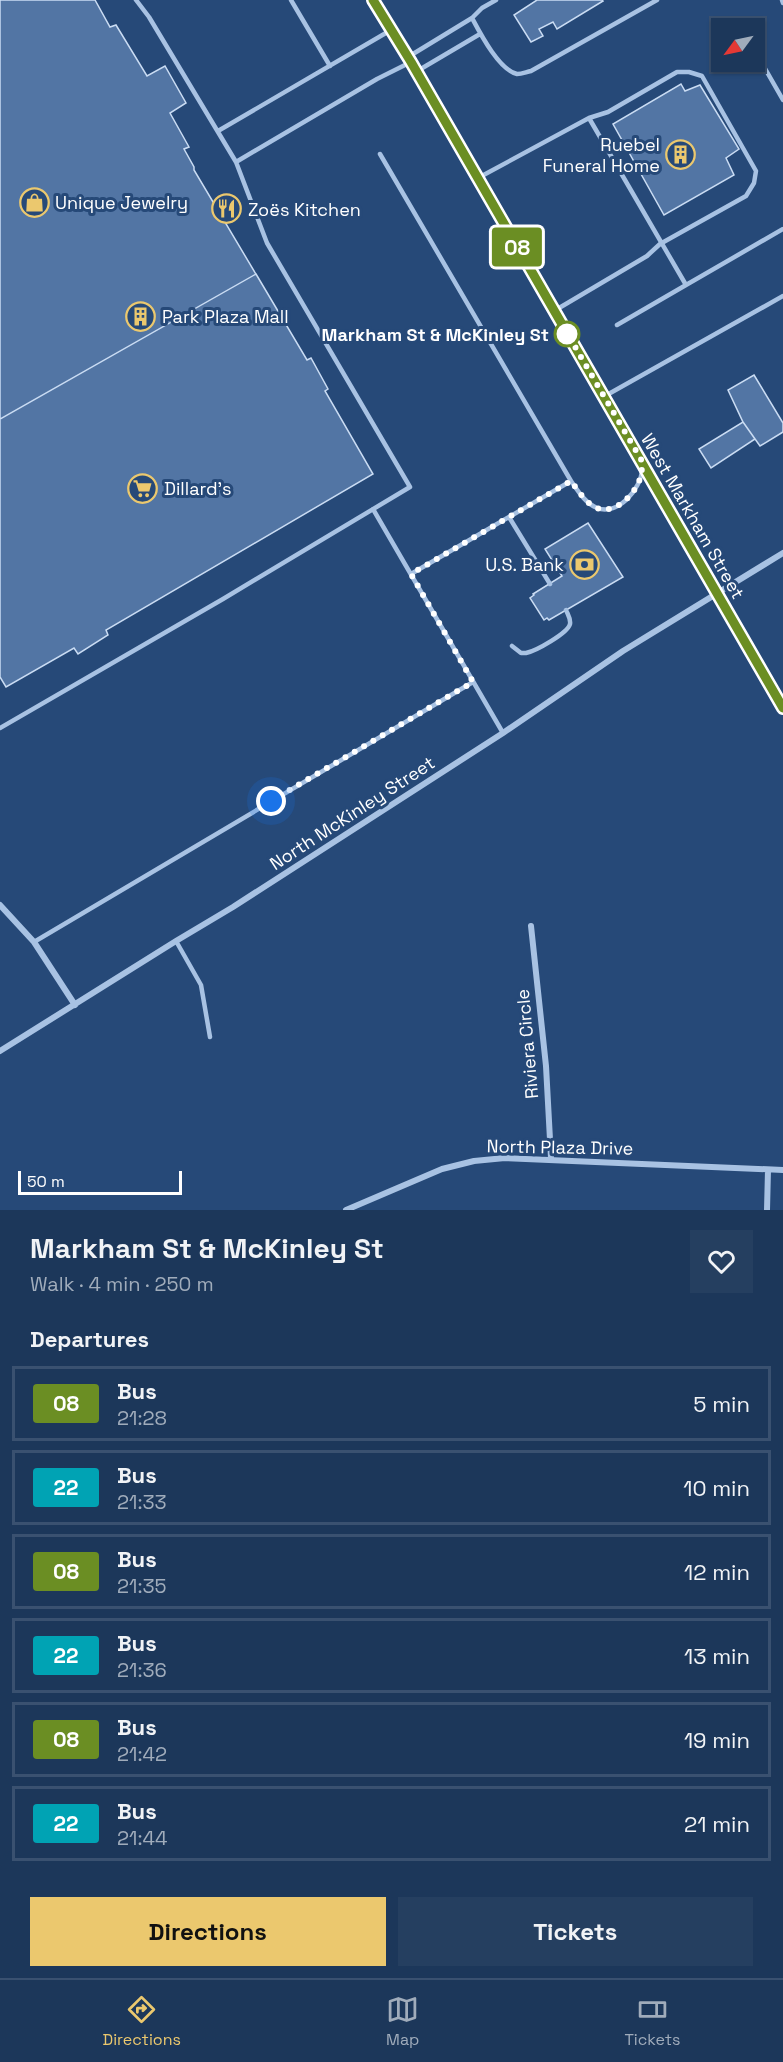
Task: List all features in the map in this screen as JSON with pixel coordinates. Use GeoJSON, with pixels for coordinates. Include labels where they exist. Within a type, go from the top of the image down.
{"type":"FeatureCollection","features":[{"type":"Feature","properties":{"kind":"main road","name":"West Markham Street"},"geometry":{"type":"LineString","coordinates":[[373,0],[412,63],[783,708]]}},
{"type":"Feature","properties":{"kind":"street","name":"North McKinley Street"},"geometry":{"type":"LineString","coordinates":[[0,1051],[233,908],[503,733],[592,671],[783,553]]}},
{"type":"Feature","properties":{"kind":"street"},"geometry":{"type":"LineString","coordinates":[[0,905],[34,942],[75,1005]]}},
{"type":"Feature","properties":{"kind":"street","name":"Riviera Circle"},"geometry":{"type":"LineString","coordinates":[[531,927],[546,1066],[551,1158]]}},
{"type":"Feature","properties":{"kind":"street","name":"North Plaza Drive"},"geometry":{"type":"LineString","coordinates":[[346,1210],[442,1169],[474,1161],[505,1158],[551,1158],[783,1170]]}},
{"type":"Feature","properties":{"kind":"street"},"geometry":{"type":"LineString","coordinates":[[767,1210],[768,1170]]}},
{"type":"Feature","properties":{"kind":"lane"},"geometry":{"type":"LineString","coordinates":[[1,726],[224,599],[410,487],[267,243],[236,162],[149,17],[136,0]]}},
{"type":"Feature","properties":{"kind":"lane"},"geometry":{"type":"LineString","coordinates":[[291,0],[330,66]]}},
{"type":"Feature","properties":{"kind":"lane"},"geometry":{"type":"LineString","coordinates":[[412,63],[482,8],[496,0]]}},
{"type":"Feature","properties":{"kind":"lane"},"geometry":{"type":"LineString","coordinates":[[472,18],[480,34],[502,64],[512,72],[520,74],[531,71],[657,0]]}},
{"type":"Feature","properties":{"kind":"lane"},"geometry":{"type":"LineString","coordinates":[[218,131],[391,30]]}},
{"type":"Feature","properties":{"kind":"lane"},"geometry":{"type":"LineString","coordinates":[[236,162],[377,80],[480,34]]}},
{"type":"Feature","properties":{"kind":"lane"},"geometry":{"type":"LineString","coordinates":[[765,68],[783,100]]}},
{"type":"Feature","properties":{"kind":"lane"},"geometry":{"type":"LineString","coordinates":[[478,178],[589,118],[608,112],[677,72],[689,72],[702,76],[756,171],[754,183],[746,196],[660,244],[647,256],[554,311]]}},
{"type":"Feature","properties":{"kind":"lane"},"geometry":{"type":"LineString","coordinates":[[589,118],[660,244],[686,285]]}},
{"type":"Feature","properties":{"kind":"lane"},"geometry":{"type":"LineString","coordinates":[[380,154],[571,481],[591,505],[598,508],[612,508],[626,500],[634,492],[642,474],[642,461]]}},
{"type":"Feature","properties":{"kind":"lane"},"geometry":{"type":"LineString","coordinates":[[617,325],[783,229]]}},
{"type":"Feature","properties":{"kind":"lane"},"geometry":{"type":"LineString","coordinates":[[604,397],[783,296]]}},
{"type":"Feature","properties":{"kind":"lane"},"geometry":{"type":"LineString","coordinates":[[411,574],[571,481]]}},
{"type":"Feature","properties":{"kind":"lane"},"geometry":{"type":"LineString","coordinates":[[373,509],[503,733]]}},
{"type":"Feature","properties":{"kind":"lane"},"geometry":{"type":"LineString","coordinates":[[509,517],[550,584]]}},
{"type":"Feature","properties":{"kind":"lane"},"geometry":{"type":"LineString","coordinates":[[512,646],[521,653],[526,653],[564,632],[571,622],[566,610]]}},
{"type":"Feature","properties":{"kind":"lane"},"geometry":{"type":"LineString","coordinates":[[34,942],[473,682]]}},
{"type":"Feature","properties":{"kind":"lane"},"geometry":{"type":"LineString","coordinates":[[176,941],[201,985],[210,1037]]}},
{"type":"Feature","properties":{"kind":"building","name":"Park Plaza Mall"},"geometry":{"type":"Polygon","coordinates":[[[0,0],[95,0],[110,27],[116,25],[147,76],[165,66],[186,103],[170,113],[189,147],[184,149],[194,170],[307,360],[311,358],[328,389],[325,391],[373,474],[106,630],[108,635],[78,654],[74,648],[6,687],[0,677],[0,0]]]}},
{"type":"Feature","properties":{"kind":"building"},"geometry":{"type":"Polygon","coordinates":[[[537,0],[603,1],[557,29],[553,22],[539,29],[543,36],[531,42],[514,15],[537,0]]]}},
{"type":"Feature","properties":{"kind":"building","name":"Ruebel Funeral Home"},"geometry":{"type":"Polygon","coordinates":[[[681,84],[685,91],[700,85],[739,149],[726,158],[734,175],[664,215],[613,124],[681,84]]]}},
{"type":"Feature","properties":{"kind":"building"},"geometry":{"type":"Polygon","coordinates":[[[256,274],[307,360],[311,358],[328,389],[325,391],[373,474],[106,630],[108,635],[78,654],[74,648],[6,687],[0,677],[0,419],[256,274]]]}},
{"type":"Feature","properties":{"kind":"building"},"geometry":{"type":"Polygon","coordinates":[[[754,375],[783,423],[783,432],[760,446],[743,422],[728,390],[754,375]]]}},
{"type":"Feature","properties":{"kind":"building"},"geometry":{"type":"Polygon","coordinates":[[[743,422],[755,439],[711,468],[699,449],[743,422]]]}},
{"type":"Feature","properties":{"kind":"building","name":"U.S. Bank"},"geometry":{"type":"Polygon","coordinates":[[[588,523],[623,577],[549,620],[547,618],[544,620],[530,598],[562,576],[545,549],[588,523]]]}},
{"type":"Feature","properties":{"kind":"bus line","name":"08"},"geometry":{"type":"LineString","coordinates":[[373,0],[411,62],[783,708]]}},
{"type":"Feature","properties":{"kind":"place","name":"Ruebel Funeral Home"},"geometry":{"type":"Point","coordinates":[681,154]}},
{"type":"Feature","properties":{"kind":"place","name":"Unique Jewelry"},"geometry":{"type":"Point","coordinates":[34,202]}},
{"type":"Feature","properties":{"kind":"place","name":"Zoës Kitchen"},"geometry":{"type":"Point","coordinates":[227,209]}},
{"type":"Feature","properties":{"kind":"place","name":"Park Plaza Mall"},"geometry":{"type":"Point","coordinates":[141,316]}},
{"type":"Feature","properties":{"kind":"place","name":"Markham St & McKinley St"},"geometry":{"type":"Point","coordinates":[567,334]}},
{"type":"Feature","properties":{"kind":"place","name":"Dillard's"},"geometry":{"type":"Point","coordinates":[143,488]}},
{"type":"Feature","properties":{"kind":"place","name":"U.S. Bank"},"geometry":{"type":"Point","coordinates":[585,564]}},
{"type":"Feature","properties":{"kind":"route"},"geometry":{"type":"LineString","coordinates":[[271,801],[473,682],[411,574],[571,481],[584,499],[598,508],[605,509],[619,505],[634,492],[642,474],[642,461],[564,328],[567,334]]}}]}
